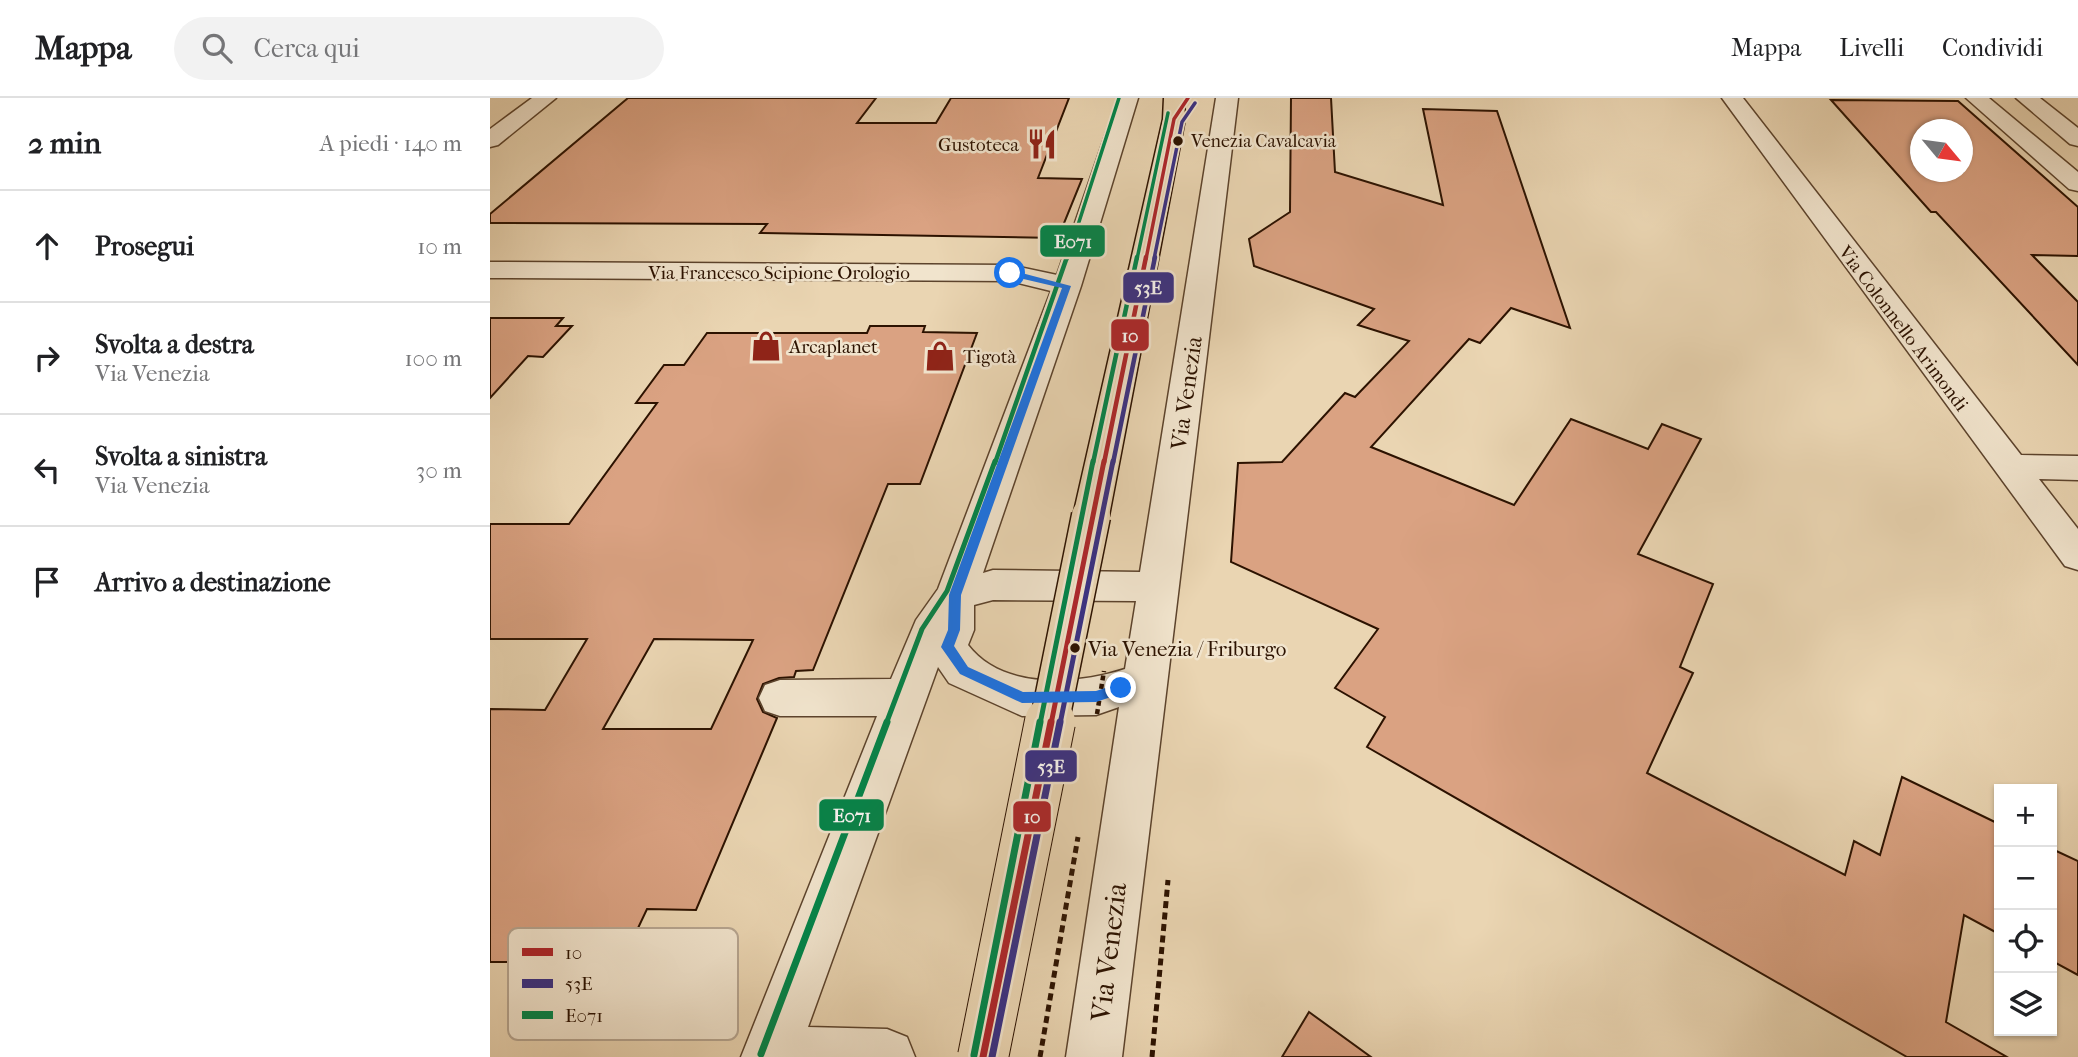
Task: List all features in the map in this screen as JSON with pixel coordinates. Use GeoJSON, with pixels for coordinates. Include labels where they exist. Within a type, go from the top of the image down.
{"type":"FeatureCollection","features":[{"type":"Feature","properties":{"kind":"main road"},"geometry":{"type":"LineString","coordinates":[[983,1057],[1091,516],[1178,105]]}},
{"type":"Feature","properties":{"kind":"street"},"geometry":{"type":"LineString","coordinates":[[490,140],[545,98]]}},
{"type":"Feature","properties":{"kind":"street"},"geometry":{"type":"LineString","coordinates":[[887,1057],[770,1055],[930,632],[955,595],[1067,286],[1128,98]]}},
{"type":"Feature","properties":{"kind":"street","name":"Via Colonnello Arimondi"},"geometry":{"type":"LineString","coordinates":[[1732,98],[2008,467],[2078,556]]}},
{"type":"Feature","properties":{"kind":"street"},"geometry":{"type":"LineString","coordinates":[[1976,98],[2078,184]]}},
{"type":"Feature","properties":{"kind":"street"},"geometry":{"type":"LineString","coordinates":[[2027,98],[2078,139]]}},
{"type":"Feature","properties":{"kind":"street","name":"Via Venezia"},"geometry":{"type":"LineString","coordinates":[[1094,1057],[1225,100]]}},
{"type":"Feature","properties":{"kind":"street"},"geometry":{"type":"LineString","coordinates":[[2039,151],[2078,151]]}},
{"type":"Feature","properties":{"kind":"street","name":"Via Francesco Scipione Orologio"},"geometry":{"type":"LineString","coordinates":[[490,270],[1010,273],[1067,286]]}},
{"type":"Feature","properties":{"kind":"street"},"geometry":{"type":"LineString","coordinates":[[2008,467],[2078,468]]}},
{"type":"Feature","properties":{"kind":"street"},"geometry":{"type":"LineString","coordinates":[[955,595],[993,585],[1132,585],[1157,592]]}},
{"type":"Feature","properties":{"kind":"street"},"geometry":{"type":"LineString","coordinates":[[955,595],[954,630],[947,647],[954,660],[964,671],[1022,698],[1096,697],[1144,680]]}},
{"type":"Feature","properties":{"kind":"street"},"geometry":{"type":"LineString","coordinates":[[780,698],[905,697]]}},
{"type":"Feature","properties":{"kind":"building"},"geometry":{"type":"Polygon","coordinates":[[[628,98],[876,98],[857,123],[936,123],[951,98],[1069,98],[1038,178],[1082,179],[1058,238],[760,233],[767,224],[490,223],[490,214],[628,98]]]}},
{"type":"Feature","properties":{"kind":"building"},"geometry":{"type":"Polygon","coordinates":[[[1291,98],[1331,98],[1335,172],[1443,205],[1423,109],[1497,111],[1570,328],[1511,308],[1480,343],[1469,339],[1371,447],[1514,505],[1571,419],[1648,449],[1662,424],[1701,439],[1638,554],[1713,584],[1680,667],[1693,673],[1647,773],[1845,875],[1854,841],[1880,855],[1902,777],[1994,822],[1994,931],[1964,915],[1946,1022],[2007,1057],[1907,1057],[1367,747],[1385,717],[1335,688],[1378,629],[1231,562],[1238,463],[1282,462],[1345,393],[1355,397],[1409,341],[1358,325],[1374,309],[1254,266],[1249,239],[1290,212],[1291,98]]]}},
{"type":"Feature","properties":{"kind":"building"},"geometry":{"type":"Polygon","coordinates":[[[1831,100],[1958,101],[2078,207],[2078,256],[2032,255],[2078,302],[2078,365],[1936,212],[1931,212],[1831,100]]]}},
{"type":"Feature","properties":{"kind":"building"},"geometry":{"type":"Polygon","coordinates":[[[490,318],[563,318],[556,326],[572,326],[543,357],[528,356],[490,398],[490,318]]]}},
{"type":"Feature","properties":{"kind":"building"},"geometry":{"type":"Polygon","coordinates":[[[870,326],[925,326],[923,332],[977,333],[920,484],[888,484],[813,670],[796,671],[794,677],[779,678],[763,684],[757,699],[763,712],[777,718],[696,910],[647,909],[638,928],[508,928],[508,962],[490,962],[490,709],[545,710],[587,639],[490,639],[490,524],[569,524],[657,403],[636,403],[664,365],[684,365],[707,333],[867,333],[870,326]],[[654,639],[603,729],[711,729],[753,640],[654,639]]]}},
{"type":"Feature","properties":{"kind":"building"},"geometry":{"type":"Polygon","coordinates":[[[2057,851],[2078,861],[2078,975],[2057,964],[2057,851]]]}},
{"type":"Feature","properties":{"kind":"building"},"geometry":{"type":"Polygon","coordinates":[[[1309,1012],[1371,1057],[1282,1057],[1309,1012]]]}},
{"type":"Feature","properties":{"kind":"transit line","name":"E071"},"geometry":{"type":"LineString","coordinates":[[761,1054],[922,629],[947,591],[971,530],[1059,283],[1119,98]]}},
{"type":"Feature","properties":{"kind":"transit line","name":"10"},"geometry":{"type":"LineString","coordinates":[[983,1057],[1174,119],[1188,98]]}},
{"type":"Feature","properties":{"kind":"transit line","name":"53E"},"geometry":{"type":"LineString","coordinates":[[992,1057],[1182,122],[1195,103]]}},
{"type":"Feature","properties":{"kind":"transit line","name":"E071"},"geometry":{"type":"LineString","coordinates":[[974,1055],[1082,514],[1168,113]]}},
{"type":"Feature","properties":{"kind":"place","name":"Venezia Cavalcavia"},"geometry":{"type":"Point","coordinates":[1178,141]}},
{"type":"Feature","properties":{"kind":"place","name":"Gustoteca"},"geometry":{"type":"Point","coordinates":[1042,144]}},
{"type":"Feature","properties":{"kind":"place","name":"Arcaplanet"},"geometry":{"type":"Point","coordinates":[766,346]}},
{"type":"Feature","properties":{"kind":"place","name":"Tigotà"},"geometry":{"type":"Point","coordinates":[940,356]}},
{"type":"Feature","properties":{"kind":"place","name":"Via Venezia / Friburgo"},"geometry":{"type":"Point","coordinates":[1075,648]}},
{"type":"Feature","properties":{"kind":"route"},"geometry":{"type":"LineString","coordinates":[[1010,273],[1067,286],[955,595],[954,630],[947,647],[964,671],[1022,698],[1096,697],[1121,688]]}}]}
